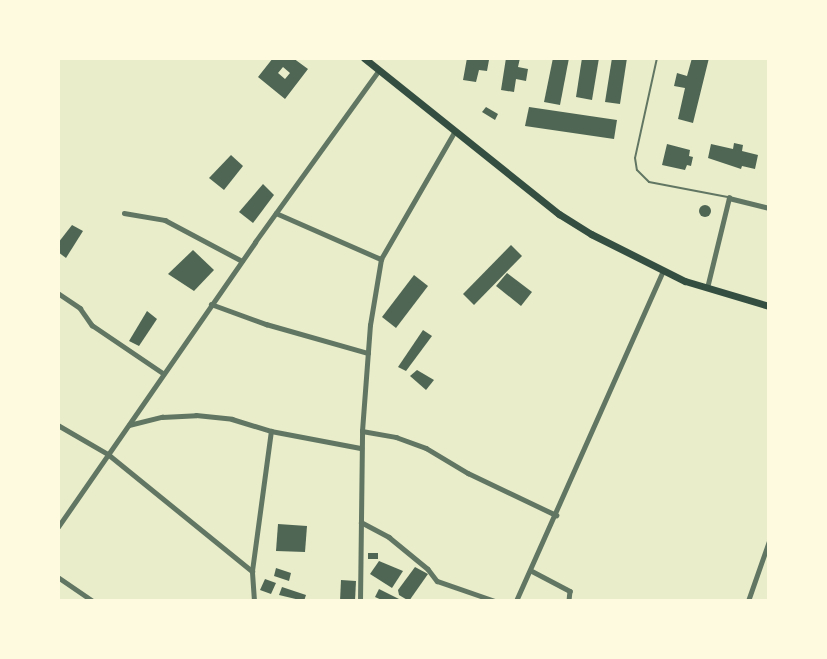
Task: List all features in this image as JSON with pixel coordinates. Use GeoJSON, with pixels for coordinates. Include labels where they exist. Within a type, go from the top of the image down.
{"type":"FeatureCollection","features":[{"type":"Feature","properties":{"kind":"highway"},"geometry":{"type":"LineString","coordinates":[[363,58],[559,214],[663,271],[707,288],[769,306]]}},
{"type":"Feature","properties":{"kind":"street"},"geometry":{"type":"LineString","coordinates":[[58,527],[211,304],[379,70]]}},
{"type":"Feature","properties":{"kind":"street"},"geometry":{"type":"LineString","coordinates":[[360,601],[362,431],[368,354],[381,260],[455,131]]}},
{"type":"Feature","properties":{"kind":"street"},"geometry":{"type":"LineString","coordinates":[[707,288],[729,198],[769,208]]}},
{"type":"Feature","properties":{"kind":"street"},"geometry":{"type":"LineString","coordinates":[[124,212],[165,220],[242,261]]}},
{"type":"Feature","properties":{"kind":"street"},"geometry":{"type":"LineString","coordinates":[[276,213],[381,260]]}},
{"type":"Feature","properties":{"kind":"street"},"geometry":{"type":"LineString","coordinates":[[516,601],[532,571],[663,271]]}},
{"type":"Feature","properties":{"kind":"street"},"geometry":{"type":"LineString","coordinates":[[58,293],[79,308],[92,325],[163,373]]}},
{"type":"Feature","properties":{"kind":"street"},"geometry":{"type":"LineString","coordinates":[[211,304],[266,324],[368,354]]}},
{"type":"Feature","properties":{"kind":"street"},"geometry":{"type":"LineString","coordinates":[[127,425],[162,417],[196,415],[232,419],[271,431],[361,448]]}},
{"type":"Feature","properties":{"kind":"street"},"geometry":{"type":"LineString","coordinates":[[58,425],[108,454],[252,571]]}},
{"type":"Feature","properties":{"kind":"street"},"geometry":{"type":"LineString","coordinates":[[254,601],[252,571],[271,431]]}},
{"type":"Feature","properties":{"kind":"street"},"geometry":{"type":"LineString","coordinates":[[362,431],[396,437],[426,447],[468,473],[556,515]]}},
{"type":"Feature","properties":{"kind":"street"},"geometry":{"type":"LineString","coordinates":[[361,522],[389,537],[428,569],[437,581],[495,601]]}},
{"type":"Feature","properties":{"kind":"street"},"geometry":{"type":"LineString","coordinates":[[748,601],[769,541]]}},
{"type":"Feature","properties":{"kind":"street"},"geometry":{"type":"LineString","coordinates":[[532,571],[570,591],[569,601]]}},
{"type":"Feature","properties":{"kind":"street"},"geometry":{"type":"LineString","coordinates":[[58,577],[93,601]]}},
{"type":"Feature","properties":{"kind":"lane"},"geometry":{"type":"LineString","coordinates":[[657,58],[635,158],[636,170],[649,182],[729,198]]}},
{"type":"Feature","properties":{"kind":"building"},"geometry":{"type":"Polygon","coordinates":[[[273,58],[293,58],[308,69],[285,99],[258,77],[273,58]],[[283,67],[278,73],[285,79],[290,73],[283,67]]]}},
{"type":"Feature","properties":{"kind":"building"},"geometry":{"type":"Polygon","coordinates":[[[467,58],[489,60],[487,71],[479,70],[476,82],[463,80],[467,58]]]}},
{"type":"Feature","properties":{"kind":"building"},"geometry":{"type":"Polygon","coordinates":[[[506,58],[520,58],[518,67],[528,69],[526,81],[516,79],[514,92],[501,90],[506,58]]]}},
{"type":"Feature","properties":{"kind":"building"},"geometry":{"type":"Polygon","coordinates":[[[553,58],[569,58],[560,105],[544,102],[553,58]]]}},
{"type":"Feature","properties":{"kind":"building"},"geometry":{"type":"Polygon","coordinates":[[[582,58],[599,58],[592,100],[576,97],[582,58]]]}},
{"type":"Feature","properties":{"kind":"building"},"geometry":{"type":"Polygon","coordinates":[[[612,58],[627,58],[620,104],[605,102],[612,58]]]}},
{"type":"Feature","properties":{"kind":"building"},"geometry":{"type":"Polygon","coordinates":[[[692,58],[709,58],[693,123],[678,119],[685,88],[674,86],[677,73],[687,76],[692,58]]]}},
{"type":"Feature","properties":{"kind":"building"},"geometry":{"type":"Polygon","coordinates":[[[486,107],[498,114],[495,120],[482,112],[486,107]]]}},
{"type":"Feature","properties":{"kind":"building"},"geometry":{"type":"Polygon","coordinates":[[[529,107],[617,120],[614,139],[525,126],[529,107]]]}},
{"type":"Feature","properties":{"kind":"building"},"geometry":{"type":"Polygon","coordinates":[[[734,143],[743,145],[742,151],[758,155],[755,169],[742,166],[741,169],[708,158],[711,144],[733,149],[734,143]]]}},
{"type":"Feature","properties":{"kind":"building"},"geometry":{"type":"Polygon","coordinates":[[[667,144],[690,150],[689,156],[693,157],[691,166],[687,165],[685,170],[662,165],[667,144]]]}},
{"type":"Feature","properties":{"kind":"building"},"geometry":{"type":"Polygon","coordinates":[[[231,155],[243,166],[224,190],[209,178],[231,155]]]}},
{"type":"Feature","properties":{"kind":"building"},"geometry":{"type":"Polygon","coordinates":[[[263,184],[274,195],[253,223],[239,212],[263,184]]]}},
{"type":"Feature","properties":{"kind":"building"},"geometry":{"type":"Polygon","coordinates":[[[705,205],[711,211],[705,217],[699,211],[705,205]]]}},
{"type":"Feature","properties":{"kind":"building"},"geometry":{"type":"Polygon","coordinates":[[[72,225],[83,231],[66,258],[58,252],[58,243],[72,225]]]}},
{"type":"Feature","properties":{"kind":"building"},"geometry":{"type":"Polygon","coordinates":[[[511,245],[522,256],[474,305],[463,294],[511,245]]]}},
{"type":"Feature","properties":{"kind":"building"},"geometry":{"type":"Polygon","coordinates":[[[193,250],[214,270],[194,291],[168,274],[193,250]]]}},
{"type":"Feature","properties":{"kind":"building"},"geometry":{"type":"Polygon","coordinates":[[[507,273],[532,292],[521,306],[496,286],[507,273]]]}},
{"type":"Feature","properties":{"kind":"building"},"geometry":{"type":"Polygon","coordinates":[[[414,275],[428,286],[396,328],[382,317],[414,275]]]}},
{"type":"Feature","properties":{"kind":"building"},"geometry":{"type":"Polygon","coordinates":[[[147,311],[157,319],[139,346],[129,341],[147,311]]]}},
{"type":"Feature","properties":{"kind":"building"},"geometry":{"type":"Polygon","coordinates":[[[423,330],[432,336],[406,371],[398,367],[423,330]]]}},
{"type":"Feature","properties":{"kind":"building"},"geometry":{"type":"Polygon","coordinates":[[[417,370],[434,380],[426,390],[410,376],[417,370]]]}},
{"type":"Feature","properties":{"kind":"building"},"geometry":{"type":"Polygon","coordinates":[[[278,524],[307,526],[305,552],[276,551],[278,524]]]}},
{"type":"Feature","properties":{"kind":"building"},"geometry":{"type":"Polygon","coordinates":[[[368,553],[378,553],[378,559],[368,559],[368,553]]]}},
{"type":"Feature","properties":{"kind":"building"},"geometry":{"type":"Polygon","coordinates":[[[379,561],[403,571],[392,588],[370,574],[379,561]]]}},
{"type":"Feature","properties":{"kind":"building"},"geometry":{"type":"Polygon","coordinates":[[[415,567],[428,574],[409,601],[399,595],[398,590],[415,567]]]}},
{"type":"Feature","properties":{"kind":"building"},"geometry":{"type":"Polygon","coordinates":[[[276,568],[291,573],[289,581],[274,576],[276,568]]]}},
{"type":"Feature","properties":{"kind":"building"},"geometry":{"type":"Polygon","coordinates":[[[265,579],[276,583],[271,594],[260,590],[265,579]]]}},
{"type":"Feature","properties":{"kind":"building"},"geometry":{"type":"Polygon","coordinates":[[[341,580],[356,581],[355,601],[340,601],[341,580]]]}},
{"type":"Feature","properties":{"kind":"building"},"geometry":{"type":"Polygon","coordinates":[[[282,587],[306,595],[304,601],[279,595],[282,587]]]}},
{"type":"Feature","properties":{"kind":"building"},"geometry":{"type":"Polygon","coordinates":[[[379,589],[403,601],[384,601],[375,597],[379,589]]]}}]}
